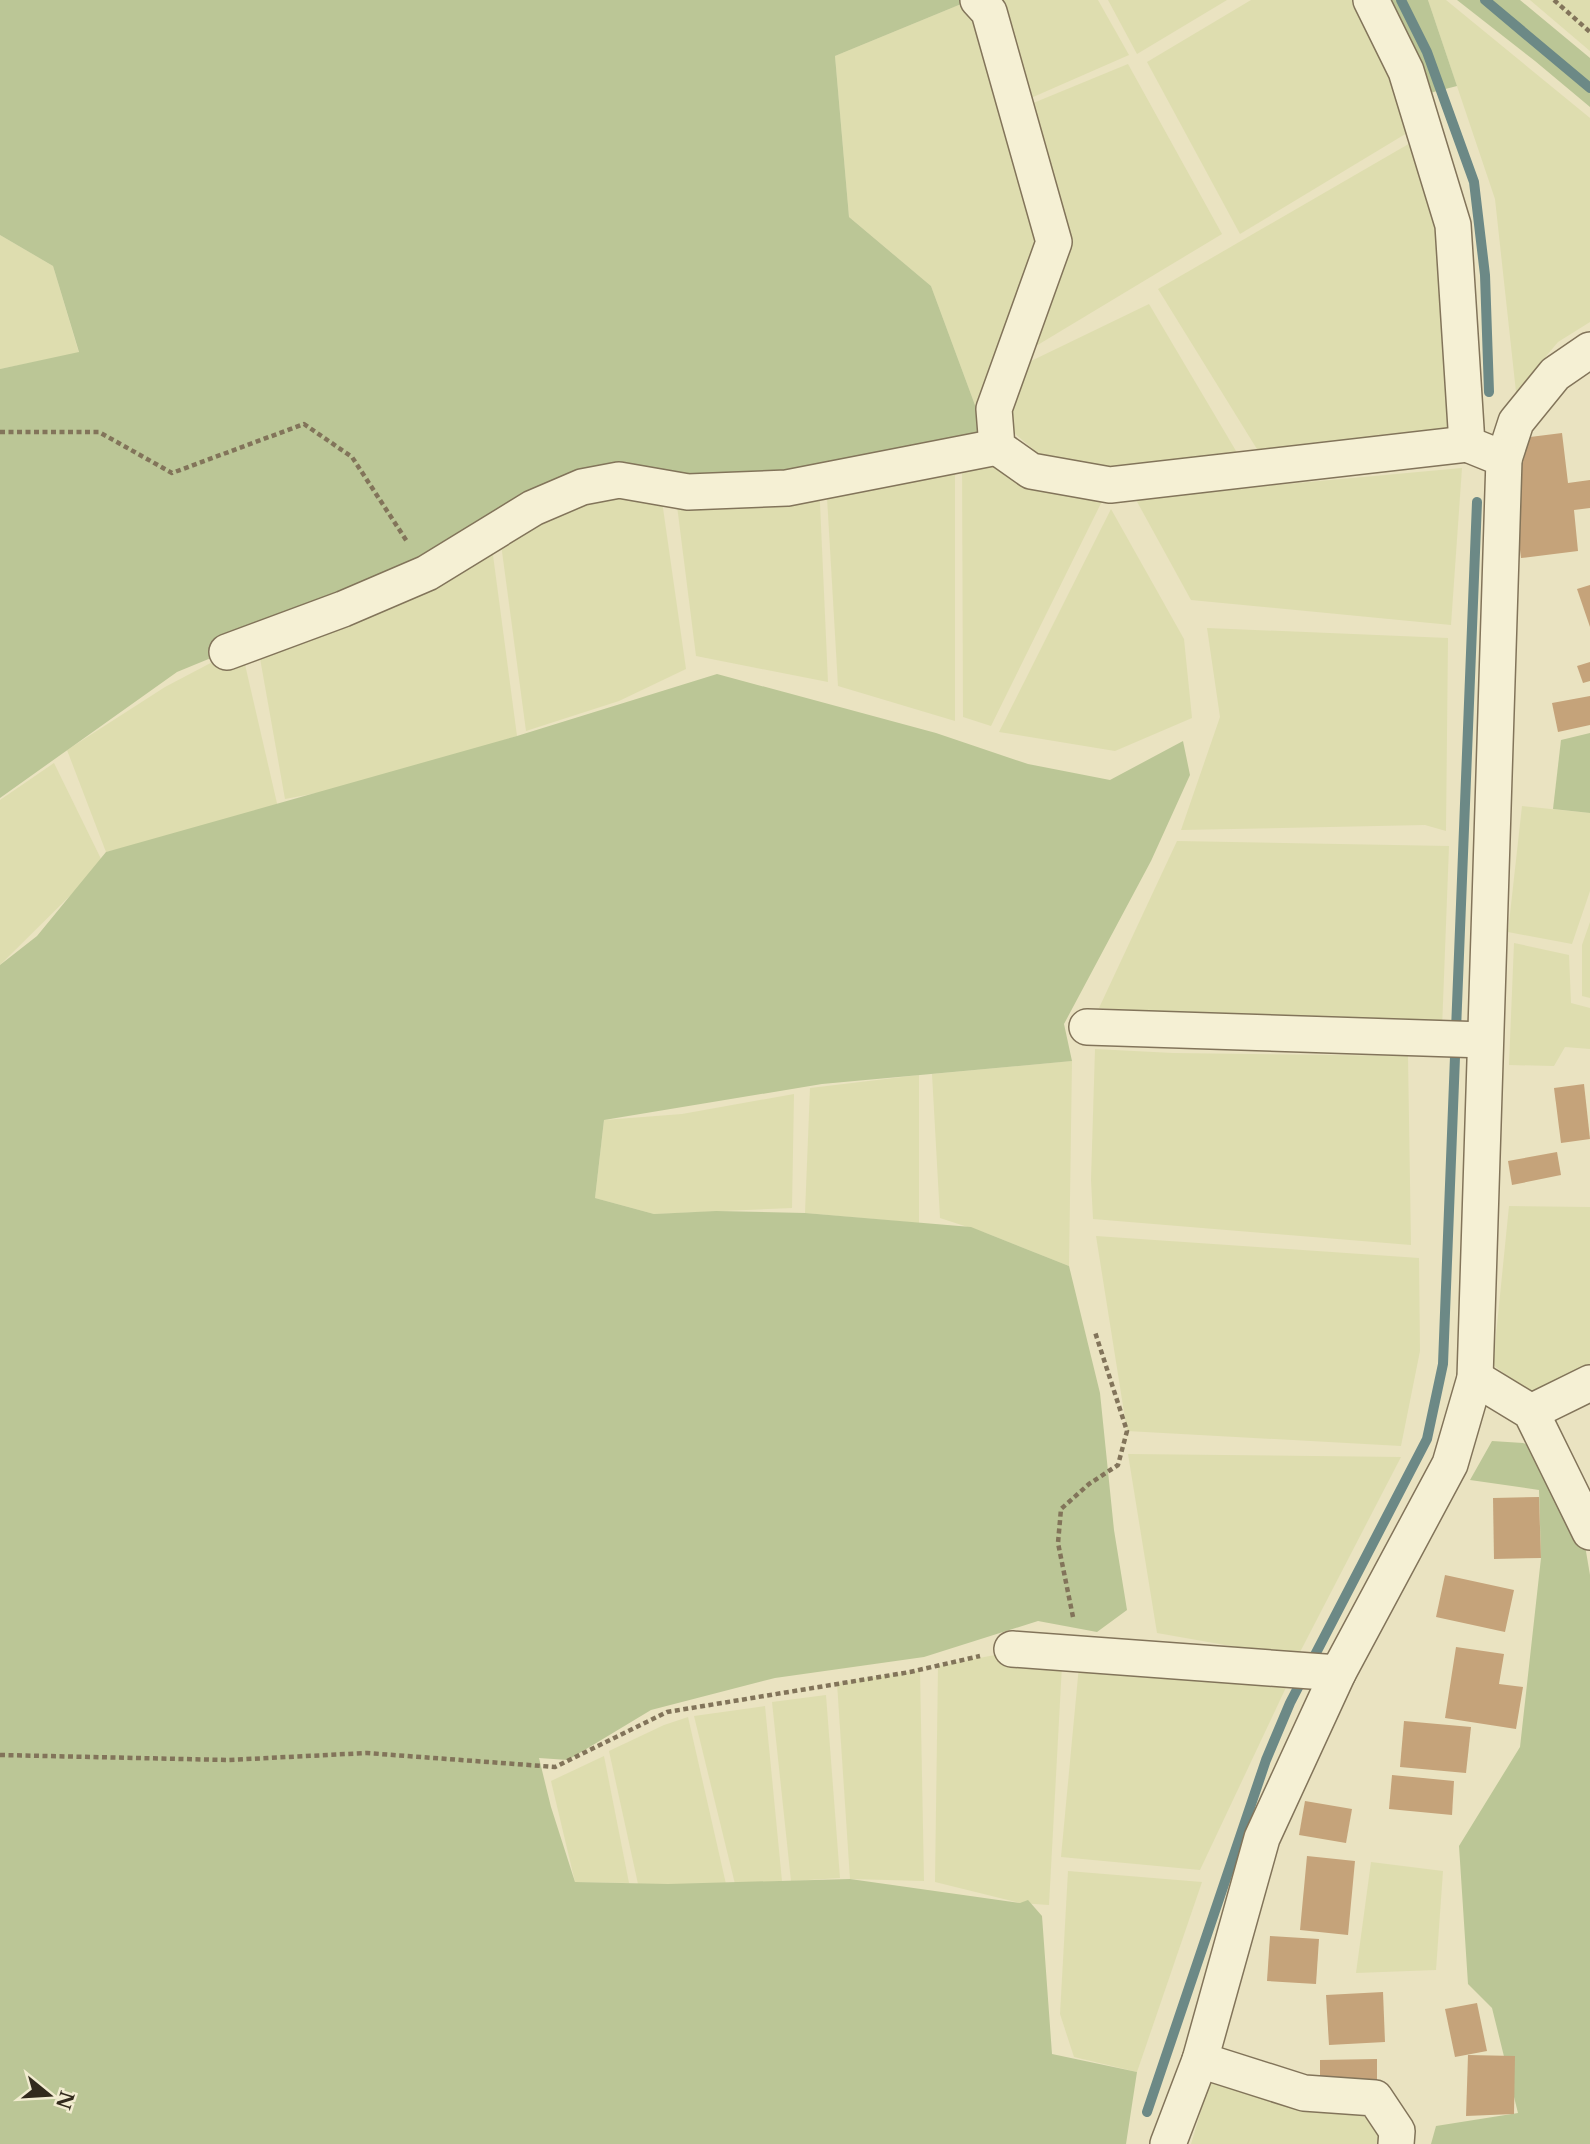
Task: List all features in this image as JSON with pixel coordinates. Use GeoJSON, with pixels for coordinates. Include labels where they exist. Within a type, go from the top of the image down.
{"type":"FeatureCollection","features":[{"type":"Feature","properties":{"kind":"street"},"geometry":{"type":"LineString","coordinates":[[978,0],[989,12],[1054,242],[994,409],[997,447]]}},
{"type":"Feature","properties":{"kind":"street"},"geometry":{"type":"LineString","coordinates":[[1168,2144],[1199,2060],[1262,1838],[1332,1673],[1450,1464],[1475,1378],[1467,1039],[1487,452],[1453,225],[1406,71],[1371,0]]}},
{"type":"Feature","properties":{"kind":"street"},"geometry":{"type":"LineString","coordinates":[[227,652],[342,609],[427,573],[533,508],[582,487],[619,480],[688,492],[787,488],[997,447],[1031,471],[1110,485],[1487,452],[1516,422],[1555,374],[1590,350]]}},
{"type":"Feature","properties":{"kind":"street"},"geometry":{"type":"LineString","coordinates":[[1087,1027],[1467,1039]]}},
{"type":"Feature","properties":{"kind":"street"},"geometry":{"type":"LineString","coordinates":[[1475,1378],[1531,1412],[1590,1532]]}},
{"type":"Feature","properties":{"kind":"street"},"geometry":{"type":"LineString","coordinates":[[1531,1412],[1590,1383]]}},
{"type":"Feature","properties":{"kind":"street"},"geometry":{"type":"LineString","coordinates":[[1012,1649],[1332,1673]]}},
{"type":"Feature","properties":{"kind":"street"},"geometry":{"type":"LineString","coordinates":[[1199,2060],[1304,2093],[1376,2098],[1396,2131],[1396,2144]]}},
{"type":"Feature","properties":{"kind":"path"},"geometry":{"type":"LineString","coordinates":[[1554,0],[1590,32]]}},
{"type":"Feature","properties":{"kind":"path"},"geometry":{"type":"LineString","coordinates":[[0,432],[99,432],[172,472],[304,424],[352,457],[427,573]]}},
{"type":"Feature","properties":{"kind":"path"},"geometry":{"type":"LineString","coordinates":[[1081,1653],[1058,1543],[1061,1509],[1089,1484],[1118,1465],[1127,1431],[1095,1332]]}},
{"type":"Feature","properties":{"kind":"path"},"geometry":{"type":"LineString","coordinates":[[0,1755],[228,1760],[367,1753],[555,1767],[667,1712],[910,1672],[1012,1649]]}},
{"type":"Feature","properties":{"kind":"green space"},"geometry":{"type":"Polygon","coordinates":[[[0,0],[971,0],[835,56],[849,217],[931,286],[989,443],[826,475],[631,482],[177,672],[0,798],[0,369],[79,352],[53,266],[0,235],[0,0]]]}},
{"type":"Feature","properties":{"kind":"green space"},"geometry":{"type":"Polygon","coordinates":[[[971,0],[1040,247],[989,443],[931,286],[849,217],[835,56],[971,0]]]}},
{"type":"Feature","properties":{"kind":"green space"},"geometry":{"type":"Polygon","coordinates":[[[988,0],[1098,0],[1129,55],[1024,101],[988,0]]]}},
{"type":"Feature","properties":{"kind":"green space"},"geometry":{"type":"Polygon","coordinates":[[[1108,0],[1227,0],[1137,54],[1108,0]]]}},
{"type":"Feature","properties":{"kind":"green space"},"geometry":{"type":"Polygon","coordinates":[[[1251,0],[1353,0],[1381,55],[1407,133],[1240,234],[1147,62],[1251,0]]]}},
{"type":"Feature","properties":{"kind":"green space"},"geometry":{"type":"Polygon","coordinates":[[[1380,0],[1428,0],[1457,86],[1414,97],[1380,0]]]}},
{"type":"Feature","properties":{"kind":"green space"},"geometry":{"type":"Polygon","coordinates":[[[1428,0],[1446,0],[1590,118],[1590,322],[1558,342],[1516,392],[1495,199],[1428,0]]]}},
{"type":"Feature","properties":{"kind":"green space"},"geometry":{"type":"Polygon","coordinates":[[[1457,0],[1520,0],[1590,58],[1590,107],[1535,61],[1457,0]]]}},
{"type":"Feature","properties":{"kind":"green space"},"geometry":{"type":"Polygon","coordinates":[[[1530,0],[1590,0],[1590,51],[1530,0]]]}},
{"type":"Feature","properties":{"kind":"green space"},"geometry":{"type":"Polygon","coordinates":[[[1128,64],[1222,234],[1026,352],[1069,243],[1026,106],[1128,64]]]}},
{"type":"Feature","properties":{"kind":"green space"},"geometry":{"type":"Polygon","coordinates":[[[1412,142],[1441,239],[1453,431],[1260,454],[1158,289],[1412,142]]]}},
{"type":"Feature","properties":{"kind":"green space"},"geometry":{"type":"Polygon","coordinates":[[[0,235],[53,266],[79,353],[0,369],[0,235]]]}},
{"type":"Feature","properties":{"kind":"green space"},"geometry":{"type":"Polygon","coordinates":[[[1149,304],[1239,456],[1104,472],[1037,453],[1011,430],[1011,403],[1029,362],[1149,304]]]}},
{"type":"Feature","properties":{"kind":"green space"},"geometry":{"type":"Polygon","coordinates":[[[962,454],[1110,485],[991,726],[963,717],[962,454]]]}},
{"type":"Feature","properties":{"kind":"green space"},"geometry":{"type":"Polygon","coordinates":[[[955,455],[955,721],[838,686],[826,480],[955,455]]]}},
{"type":"Feature","properties":{"kind":"green space"},"geometry":{"type":"Polygon","coordinates":[[[1462,468],[1451,625],[1191,600],[1135,498],[1462,468]]]}},
{"type":"Feature","properties":{"kind":"green space"},"geometry":{"type":"Polygon","coordinates":[[[819,481],[828,682],[696,656],[675,490],[819,481]]]}},
{"type":"Feature","properties":{"kind":"green space"},"geometry":{"type":"Polygon","coordinates":[[[660,487],[686,669],[619,701],[526,731],[499,529],[578,488],[660,487]]]}},
{"type":"Feature","properties":{"kind":"green space"},"geometry":{"type":"Polygon","coordinates":[[[1111,509],[1184,639],[1192,718],[1115,751],[999,732],[1111,509]]]}},
{"type":"Feature","properties":{"kind":"green space"},"geometry":{"type":"Polygon","coordinates":[[[491,540],[517,736],[376,782],[285,799],[258,647],[491,540]]]}},
{"type":"Feature","properties":{"kind":"green space"},"geometry":{"type":"Polygon","coordinates":[[[1207,628],[1448,638],[1446,831],[1425,825],[1181,830],[1220,717],[1207,628]]]}},
{"type":"Feature","properties":{"kind":"green space"},"geometry":{"type":"Polygon","coordinates":[[[241,647],[279,812],[106,852],[67,750],[165,687],[241,647]]]}},
{"type":"Feature","properties":{"kind":"green space"},"geometry":{"type":"Polygon","coordinates":[[[717,674],[936,733],[1028,764],[1110,780],[1183,741],[1190,775],[1151,861],[1064,1024],[1072,1061],[822,1084],[604,1120],[595,1198],[654,1214],[716,1211],[805,1213],[971,1227],[1069,1266],[1100,1393],[1114,1530],[1127,1610],[1097,1632],[1038,1621],[924,1657],[775,1678],[651,1710],[568,1760],[539,1758],[551,1807],[575,1882],[668,1884],[850,1879],[1020,1903],[1028,1900],[1042,1916],[1052,2054],[1137,2072],[1126,2144],[0,2144],[0,965],[37,936],[106,852],[517,736],[717,674]]]}},
{"type":"Feature","properties":{"kind":"green space"},"geometry":{"type":"Polygon","coordinates":[[[1590,733],[1590,813],[1553,809],[1561,740],[1590,733]]]}},
{"type":"Feature","properties":{"kind":"green space"},"geometry":{"type":"Polygon","coordinates":[[[54,763],[103,863],[0,965],[0,800],[54,763]]]}},
{"type":"Feature","properties":{"kind":"green space"},"geometry":{"type":"Polygon","coordinates":[[[1522,806],[1590,813],[1590,891],[1572,944],[1508,932],[1522,806]]]}},
{"type":"Feature","properties":{"kind":"green space"},"geometry":{"type":"Polygon","coordinates":[[[1177,841],[1449,846],[1442,1029],[1099,1008],[1177,841]]]}},
{"type":"Feature","properties":{"kind":"green space"},"geometry":{"type":"Polygon","coordinates":[[[1590,922],[1590,998],[1582,996],[1582,945],[1590,922]]]}},
{"type":"Feature","properties":{"kind":"green space"},"geometry":{"type":"Polygon","coordinates":[[[1514,943],[1569,955],[1571,1003],[1590,1008],[1590,1049],[1565,1047],[1554,1066],[1509,1065],[1514,943]]]}},
{"type":"Feature","properties":{"kind":"green space"},"geometry":{"type":"Polygon","coordinates":[[[1095,1049],[1173,1053],[1408,1056],[1411,1245],[1093,1219],[1091,1180],[1095,1049]]]}},
{"type":"Feature","properties":{"kind":"green space"},"geometry":{"type":"Polygon","coordinates":[[[1072,1061],[1069,1266],[940,1218],[932,1074],[1072,1061]]]}},
{"type":"Feature","properties":{"kind":"green space"},"geometry":{"type":"Polygon","coordinates":[[[919,1075],[919,1223],[805,1213],[810,1088],[919,1075]]]}},
{"type":"Feature","properties":{"kind":"green space"},"geometry":{"type":"Polygon","coordinates":[[[794,1094],[792,1208],[654,1214],[595,1198],[604,1120],[682,1114],[794,1094]]]}},
{"type":"Feature","properties":{"kind":"green space"},"geometry":{"type":"Polygon","coordinates":[[[1509,1206],[1590,1207],[1590,1365],[1532,1395],[1493,1365],[1509,1206]]]}},
{"type":"Feature","properties":{"kind":"green space"},"geometry":{"type":"Polygon","coordinates":[[[1096,1236],[1419,1258],[1420,1351],[1401,1446],[1127,1431],[1096,1236]]]}},
{"type":"Feature","properties":{"kind":"green space"},"geometry":{"type":"Polygon","coordinates":[[[1492,1441],[1523,1443],[1548,1452],[1579,1510],[1590,1575],[1590,2144],[1431,2144],[1436,2126],[1518,2113],[1492,2008],[1468,1984],[1459,1846],[1520,1747],[1541,1558],[1539,1490],[1470,1480],[1492,1441]]]}},
{"type":"Feature","properties":{"kind":"green space"},"geometry":{"type":"Polygon","coordinates":[[[1128,1454],[1401,1457],[1299,1654],[1288,1656],[1157,1633],[1128,1454]]]}},
{"type":"Feature","properties":{"kind":"green space"},"geometry":{"type":"Polygon","coordinates":[[[1021,1650],[1062,1665],[1049,1905],[1020,1903],[935,1882],[938,1666],[1021,1650]]]}},
{"type":"Feature","properties":{"kind":"green space"},"geometry":{"type":"Polygon","coordinates":[[[1079,1666],[1290,1679],[1200,1870],[1061,1857],[1079,1666]]]}},
{"type":"Feature","properties":{"kind":"green space"},"geometry":{"type":"Polygon","coordinates":[[[920,1670],[924,1881],[850,1879],[837,1683],[920,1670]]]}},
{"type":"Feature","properties":{"kind":"green space"},"geometry":{"type":"Polygon","coordinates":[[[826,1695],[840,1878],[791,1881],[772,1702],[826,1695]]]}},
{"type":"Feature","properties":{"kind":"green space"},"geometry":{"type":"Polygon","coordinates":[[[765,1706],[782,1881],[735,1884],[694,1716],[765,1706]]]}},
{"type":"Feature","properties":{"kind":"green space"},"geometry":{"type":"Polygon","coordinates":[[[688,1717],[726,1884],[638,1884],[609,1751],[664,1725],[688,1717]]]}},
{"type":"Feature","properties":{"kind":"green space"},"geometry":{"type":"Polygon","coordinates":[[[604,1756],[629,1883],[575,1882],[551,1781],[604,1756]]]}},
{"type":"Feature","properties":{"kind":"green space"},"geometry":{"type":"Polygon","coordinates":[[[1371,1862],[1443,1871],[1436,1970],[1356,1973],[1371,1862]]]}},
{"type":"Feature","properties":{"kind":"green space"},"geometry":{"type":"Polygon","coordinates":[[[1068,1871],[1202,1882],[1137,2072],[1074,2057],[1060,2014],[1068,1871]]]}},
{"type":"Feature","properties":{"kind":"green space"},"geometry":{"type":"Polygon","coordinates":[[[1210,2081],[1277,2104],[1356,2109],[1379,2130],[1379,2144],[1191,2144],[1210,2081]]]}},
{"type":"Feature","properties":{"kind":"building"},"geometry":{"type":"Polygon","coordinates":[[[1562,433],[1568,483],[1590,480],[1590,508],[1574,510],[1578,551],[1521,558],[1510,469],[1515,439],[1562,433]]]}},
{"type":"Feature","properties":{"kind":"building"},"geometry":{"type":"Polygon","coordinates":[[[1590,585],[1590,627],[1577,589],[1590,585]]]}},
{"type":"Feature","properties":{"kind":"building"},"geometry":{"type":"Polygon","coordinates":[[[1590,662],[1590,681],[1583,683],[1577,666],[1590,662]]]}},
{"type":"Feature","properties":{"kind":"building"},"geometry":{"type":"Polygon","coordinates":[[[1590,696],[1590,725],[1558,732],[1552,703],[1590,696]]]}},
{"type":"Feature","properties":{"kind":"building"},"geometry":{"type":"Polygon","coordinates":[[[1584,1084],[1590,1139],[1561,1143],[1554,1088],[1584,1084]]]}},
{"type":"Feature","properties":{"kind":"building"},"geometry":{"type":"Polygon","coordinates":[[[1557,1152],[1561,1175],[1512,1185],[1508,1161],[1557,1152]]]}},
{"type":"Feature","properties":{"kind":"building"},"geometry":{"type":"Polygon","coordinates":[[[1539,1497],[1541,1558],[1494,1559],[1493,1498],[1539,1497]]]}},
{"type":"Feature","properties":{"kind":"building"},"geometry":{"type":"Polygon","coordinates":[[[1445,1575],[1514,1590],[1505,1632],[1436,1617],[1445,1575]]]}},
{"type":"Feature","properties":{"kind":"building"},"geometry":{"type":"Polygon","coordinates":[[[1456,1647],[1504,1654],[1499,1684],[1523,1687],[1516,1729],[1445,1718],[1456,1647]]]}},
{"type":"Feature","properties":{"kind":"building"},"geometry":{"type":"Polygon","coordinates":[[[1404,1721],[1471,1727],[1466,1773],[1400,1767],[1404,1721]]]}},
{"type":"Feature","properties":{"kind":"building"},"geometry":{"type":"Polygon","coordinates":[[[1392,1775],[1454,1781],[1452,1815],[1389,1809],[1392,1775]]]}},
{"type":"Feature","properties":{"kind":"building"},"geometry":{"type":"Polygon","coordinates":[[[1305,1801],[1352,1809],[1346,1843],[1299,1835],[1305,1801]]]}},
{"type":"Feature","properties":{"kind":"building"},"geometry":{"type":"Polygon","coordinates":[[[1307,1856],[1355,1861],[1348,1935],[1300,1930],[1307,1856]]]}},
{"type":"Feature","properties":{"kind":"building"},"geometry":{"type":"Polygon","coordinates":[[[1270,1936],[1319,1939],[1316,1984],[1267,1981],[1270,1936]]]}},
{"type":"Feature","properties":{"kind":"building"},"geometry":{"type":"Polygon","coordinates":[[[1383,1992],[1385,2042],[1329,2045],[1326,1995],[1383,1992]]]}},
{"type":"Feature","properties":{"kind":"building"},"geometry":{"type":"Polygon","coordinates":[[[1477,2003],[1487,2051],[1455,2057],[1445,2009],[1477,2003]]]}},
{"type":"Feature","properties":{"kind":"building"},"geometry":{"type":"Polygon","coordinates":[[[1468,2055],[1515,2056],[1514,2114],[1466,2116],[1468,2055]]]}},
{"type":"Feature","properties":{"kind":"building"},"geometry":{"type":"Polygon","coordinates":[[[1377,2059],[1377,2092],[1320,2094],[1320,2060],[1377,2059]]]}},
{"type":"Feature","properties":{"kind":"waterway"},"geometry":{"type":"LineString","coordinates":[[1401,0],[1427,52],[1474,182],[1485,275],[1489,392]]}},
{"type":"Feature","properties":{"kind":"waterway"},"geometry":{"type":"LineString","coordinates":[[1485,0],[1590,88]]}},
{"type":"Feature","properties":{"kind":"waterway"},"geometry":{"type":"LineString","coordinates":[[1456,1030],[1477,502]]}},
{"type":"Feature","properties":{"kind":"waterway"},"geometry":{"type":"LineString","coordinates":[[1147,2112],[1266,1760],[1290,1703],[1427,1439],[1443,1364],[1455,1057]]}}]}
